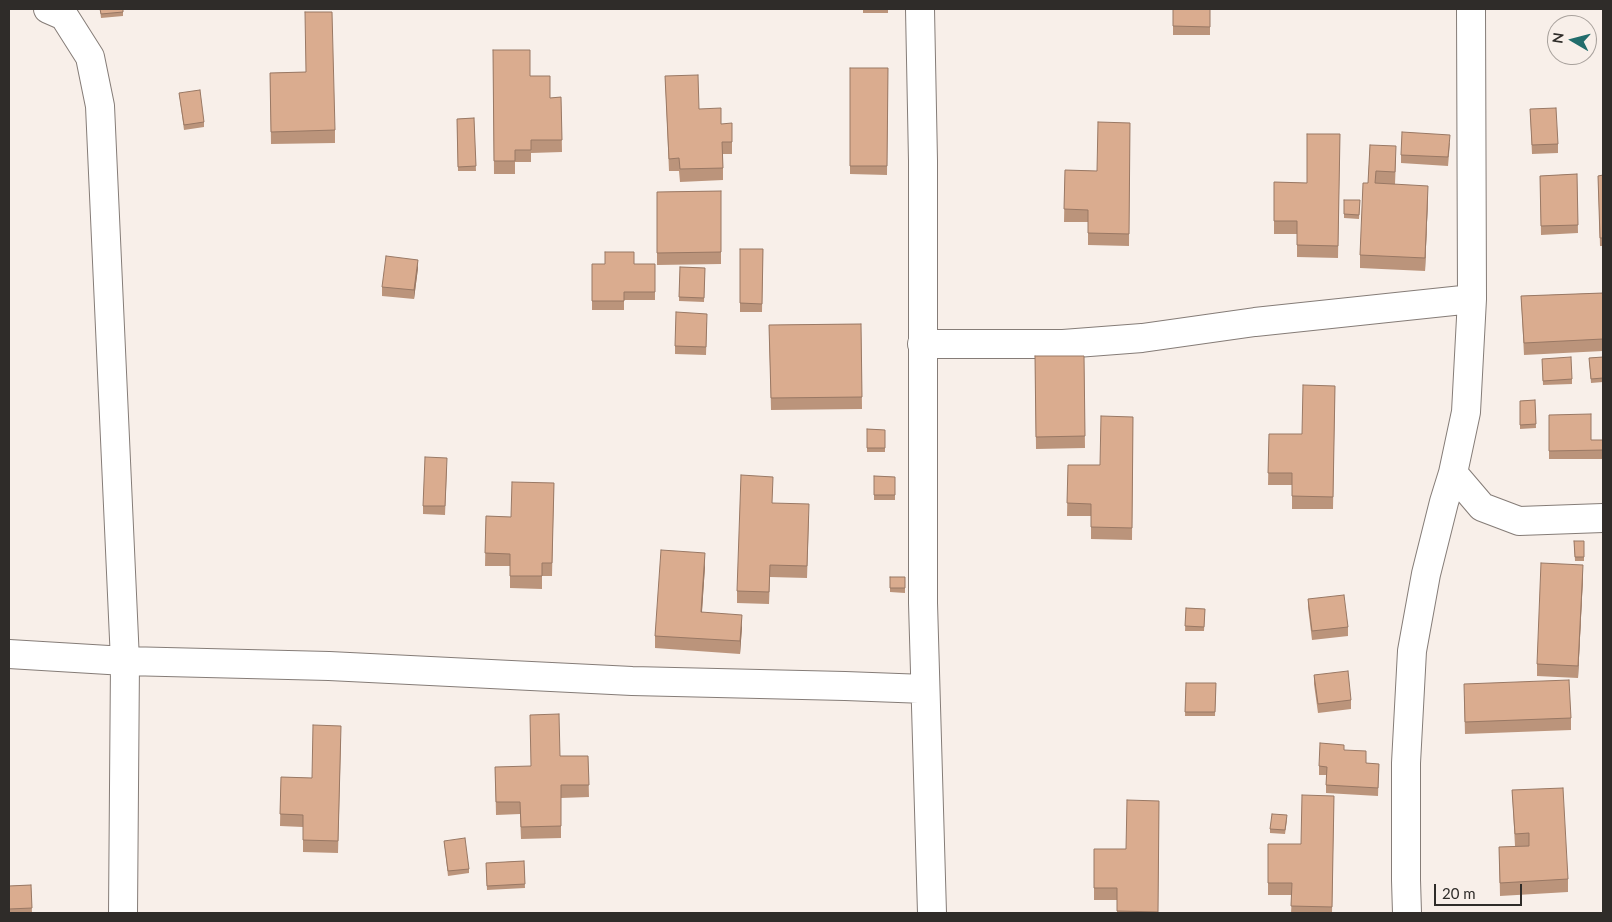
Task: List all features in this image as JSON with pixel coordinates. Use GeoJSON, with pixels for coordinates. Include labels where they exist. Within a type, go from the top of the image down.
{"type":"FeatureCollection","features":[{"type":"Feature","properties":{"kind":"street"},"geometry":{"type":"LineString","coordinates":[[920,9],[923,161],[923,603],[932,913]]}},
{"type":"Feature","properties":{"kind":"street"},"geometry":{"type":"LineString","coordinates":[[1407,913],[1406,763],[1412,651],[1426,574],[1453,473],[1466,412],[1472,299],[1471,9]]}},
{"type":"Feature","properties":{"kind":"street"},"geometry":{"type":"LineString","coordinates":[[60,11],[90,57],[100,106],[125,661],[123,913]]}},
{"type":"Feature","properties":{"kind":"street"},"geometry":{"type":"LineString","coordinates":[[922,344],[1062,344],[1142,338],[1255,322],[1472,299]]}},
{"type":"Feature","properties":{"kind":"street"},"geometry":{"type":"LineString","coordinates":[[1453,473],[1482,507],[1519,521],[1603,518]]}},
{"type":"Feature","properties":{"kind":"street"},"geometry":{"type":"LineString","coordinates":[[9,654],[125,661],[329,666],[632,681],[925,689]]}},
{"type":"Feature","properties":{"kind":"building"},"geometry":{"type":"Polygon","coordinates":[[[100,9],[123,9],[123,12],[101,14],[100,9]]]}},
{"type":"Feature","properties":{"kind":"building"},"geometry":{"type":"Polygon","coordinates":[[[1173,9],[1210,9],[1210,27],[1173,26],[1173,9]]]}},
{"type":"Feature","properties":{"kind":"building"},"geometry":{"type":"Polygon","coordinates":[[[305,12],[332,12],[335,130],[271,132],[270,73],[306,72],[305,12]]]}},
{"type":"Feature","properties":{"kind":"building"},"geometry":{"type":"Polygon","coordinates":[[[493,50],[530,50],[530,76],[550,76],[550,98],[561,97],[562,140],[531,140],[531,150],[515,150],[515,161],[494,161],[493,50]]]}},
{"type":"Feature","properties":{"kind":"building"},"geometry":{"type":"Polygon","coordinates":[[[850,68],[888,68],[887,166],[850,166],[850,68]]]}},
{"type":"Feature","properties":{"kind":"building"},"geometry":{"type":"Polygon","coordinates":[[[698,75],[699,109],[721,108],[721,124],[732,123],[732,142],[722,142],[723,168],[680,169],[679,158],[669,159],[665,76],[698,75]]]}},
{"type":"Feature","properties":{"kind":"building"},"geometry":{"type":"Polygon","coordinates":[[[200,90],[204,122],[184,125],[179,93],[200,90]]]}},
{"type":"Feature","properties":{"kind":"building"},"geometry":{"type":"Polygon","coordinates":[[[1556,108],[1558,144],[1532,145],[1530,109],[1556,108]]]}},
{"type":"Feature","properties":{"kind":"building"},"geometry":{"type":"Polygon","coordinates":[[[474,118],[476,166],[458,167],[457,119],[474,118]]]}},
{"type":"Feature","properties":{"kind":"building"},"geometry":{"type":"Polygon","coordinates":[[[1098,122],[1130,123],[1129,234],[1088,233],[1088,210],[1064,209],[1065,170],[1097,171],[1098,122]]]}},
{"type":"Feature","properties":{"kind":"building"},"geometry":{"type":"Polygon","coordinates":[[[1402,132],[1450,135],[1448,157],[1401,155],[1402,132]]]}},
{"type":"Feature","properties":{"kind":"building"},"geometry":{"type":"Polygon","coordinates":[[[1307,134],[1340,134],[1338,246],[1297,245],[1297,221],[1274,221],[1274,182],[1307,183],[1307,134]]]}},
{"type":"Feature","properties":{"kind":"building"},"geometry":{"type":"Polygon","coordinates":[[[1370,145],[1396,146],[1395,172],[1376,171],[1375,183],[1428,186],[1425,258],[1360,255],[1363,183],[1368,183],[1370,145]]]}},
{"type":"Feature","properties":{"kind":"building"},"geometry":{"type":"Polygon","coordinates":[[[1577,174],[1578,225],[1541,226],[1540,176],[1577,174]]]}},
{"type":"Feature","properties":{"kind":"building"},"geometry":{"type":"Polygon","coordinates":[[[1603,175],[1603,238],[1600,238],[1598,176],[1603,175]]]}},
{"type":"Feature","properties":{"kind":"building"},"geometry":{"type":"Polygon","coordinates":[[[721,191],[721,252],[657,253],[657,192],[721,191]]]}},
{"type":"Feature","properties":{"kind":"building"},"geometry":{"type":"Polygon","coordinates":[[[1344,200],[1360,200],[1359,215],[1344,214],[1344,200]]]}},
{"type":"Feature","properties":{"kind":"building"},"geometry":{"type":"Polygon","coordinates":[[[740,249],[763,249],[762,304],[740,303],[740,249]]]}},
{"type":"Feature","properties":{"kind":"building"},"geometry":{"type":"Polygon","coordinates":[[[605,252],[634,252],[634,264],[655,264],[655,292],[624,292],[624,301],[592,301],[592,264],[605,264],[605,252]]]}},
{"type":"Feature","properties":{"kind":"building"},"geometry":{"type":"Polygon","coordinates":[[[386,256],[418,260],[414,290],[382,287],[386,256]]]}},
{"type":"Feature","properties":{"kind":"building"},"geometry":{"type":"Polygon","coordinates":[[[680,267],[705,268],[704,298],[679,297],[680,267]]]}},
{"type":"Feature","properties":{"kind":"building"},"geometry":{"type":"Polygon","coordinates":[[[1603,293],[1603,339],[1524,343],[1521,296],[1603,293]]]}},
{"type":"Feature","properties":{"kind":"building"},"geometry":{"type":"Polygon","coordinates":[[[676,312],[707,314],[706,347],[675,346],[676,312]]]}},
{"type":"Feature","properties":{"kind":"building"},"geometry":{"type":"Polygon","coordinates":[[[861,324],[862,397],[771,398],[769,325],[861,324]]]}},
{"type":"Feature","properties":{"kind":"building"},"geometry":{"type":"Polygon","coordinates":[[[1035,356],[1084,356],[1085,436],[1036,437],[1035,356]]]}},
{"type":"Feature","properties":{"kind":"building"},"geometry":{"type":"Polygon","coordinates":[[[1571,357],[1572,379],[1543,381],[1542,359],[1571,357]]]}},
{"type":"Feature","properties":{"kind":"building"},"geometry":{"type":"Polygon","coordinates":[[[1603,357],[1603,378],[1591,379],[1589,358],[1603,357]]]}},
{"type":"Feature","properties":{"kind":"building"},"geometry":{"type":"Polygon","coordinates":[[[1303,385],[1335,386],[1333,497],[1292,496],[1292,473],[1268,473],[1269,434],[1302,434],[1303,385]]]}},
{"type":"Feature","properties":{"kind":"building"},"geometry":{"type":"Polygon","coordinates":[[[1535,400],[1536,424],[1520,425],[1520,401],[1535,400]]]}},
{"type":"Feature","properties":{"kind":"building"},"geometry":{"type":"Polygon","coordinates":[[[1591,414],[1591,440],[1603,440],[1603,450],[1549,451],[1549,415],[1591,414]]]}},
{"type":"Feature","properties":{"kind":"building"},"geometry":{"type":"Polygon","coordinates":[[[1101,416],[1133,417],[1132,528],[1091,527],[1091,504],[1067,503],[1068,465],[1100,465],[1101,416]]]}},
{"type":"Feature","properties":{"kind":"building"},"geometry":{"type":"Polygon","coordinates":[[[867,429],[885,430],[885,448],[867,448],[867,429]]]}},
{"type":"Feature","properties":{"kind":"building"},"geometry":{"type":"Polygon","coordinates":[[[425,457],[447,458],[445,506],[423,506],[425,457]]]}},
{"type":"Feature","properties":{"kind":"building"},"geometry":{"type":"Polygon","coordinates":[[[741,475],[773,477],[772,503],[809,504],[807,566],[770,565],[769,592],[737,591],[741,475]]]}},
{"type":"Feature","properties":{"kind":"building"},"geometry":{"type":"Polygon","coordinates":[[[874,476],[895,477],[895,495],[874,495],[874,476]]]}},
{"type":"Feature","properties":{"kind":"building"},"geometry":{"type":"Polygon","coordinates":[[[512,482],[554,483],[552,563],[542,563],[542,576],[510,576],[510,554],[485,553],[486,516],[511,517],[512,482]]]}},
{"type":"Feature","properties":{"kind":"building"},"geometry":{"type":"Polygon","coordinates":[[[1574,541],[1584,541],[1584,557],[1575,557],[1574,541]]]}},
{"type":"Feature","properties":{"kind":"building"},"geometry":{"type":"Polygon","coordinates":[[[661,550],[705,553],[701,612],[742,615],[740,641],[655,636],[661,550]]]}},
{"type":"Feature","properties":{"kind":"building"},"geometry":{"type":"Polygon","coordinates":[[[1541,563],[1583,565],[1578,666],[1537,664],[1541,563]]]}},
{"type":"Feature","properties":{"kind":"building"},"geometry":{"type":"Polygon","coordinates":[[[890,577],[905,577],[905,588],[890,588],[890,577]]]}},
{"type":"Feature","properties":{"kind":"building"},"geometry":{"type":"Polygon","coordinates":[[[1344,595],[1348,627],[1312,631],[1308,599],[1344,595]]]}},
{"type":"Feature","properties":{"kind":"building"},"geometry":{"type":"Polygon","coordinates":[[[1186,608],[1205,609],[1204,627],[1185,626],[1186,608]]]}},
{"type":"Feature","properties":{"kind":"building"},"geometry":{"type":"Polygon","coordinates":[[[1348,671],[1351,700],[1318,704],[1314,675],[1348,671]]]}},
{"type":"Feature","properties":{"kind":"building"},"geometry":{"type":"Polygon","coordinates":[[[1569,680],[1571,718],[1465,722],[1464,684],[1569,680]]]}},
{"type":"Feature","properties":{"kind":"building"},"geometry":{"type":"Polygon","coordinates":[[[1186,683],[1216,683],[1215,712],[1185,712],[1186,683]]]}},
{"type":"Feature","properties":{"kind":"building"},"geometry":{"type":"Polygon","coordinates":[[[559,714],[560,756],[588,756],[589,785],[561,785],[561,826],[521,827],[520,802],[496,802],[495,767],[531,766],[530,715],[559,714]]]}},
{"type":"Feature","properties":{"kind":"building"},"geometry":{"type":"Polygon","coordinates":[[[313,725],[341,726],[338,841],[303,840],[303,815],[280,814],[281,777],[312,778],[313,725]]]}},
{"type":"Feature","properties":{"kind":"building"},"geometry":{"type":"Polygon","coordinates":[[[1320,743],[1344,745],[1344,750],[1366,751],[1366,763],[1379,764],[1378,788],[1326,785],[1327,767],[1319,766],[1320,743]]]}},
{"type":"Feature","properties":{"kind":"building"},"geometry":{"type":"Polygon","coordinates":[[[1563,788],[1568,879],[1500,883],[1499,847],[1529,846],[1529,833],[1515,834],[1512,790],[1563,788]]]}},
{"type":"Feature","properties":{"kind":"building"},"geometry":{"type":"Polygon","coordinates":[[[1302,795],[1334,796],[1332,907],[1291,906],[1292,883],[1268,883],[1268,844],[1301,844],[1302,795]]]}},
{"type":"Feature","properties":{"kind":"building"},"geometry":{"type":"Polygon","coordinates":[[[1127,800],[1159,801],[1158,912],[1117,911],[1117,888],[1094,888],[1094,849],[1126,849],[1127,800]]]}},
{"type":"Feature","properties":{"kind":"building"},"geometry":{"type":"Polygon","coordinates":[[[1272,814],[1287,815],[1285,830],[1270,829],[1272,814]]]}},
{"type":"Feature","properties":{"kind":"building"},"geometry":{"type":"Polygon","coordinates":[[[465,838],[469,869],[448,871],[444,841],[465,838]]]}},
{"type":"Feature","properties":{"kind":"building"},"geometry":{"type":"Polygon","coordinates":[[[524,861],[525,884],[487,886],[486,863],[524,861]]]}},
{"type":"Feature","properties":{"kind":"building"},"geometry":{"type":"Polygon","coordinates":[[[31,885],[32,908],[9,909],[9,886],[31,885]]]}}]}
